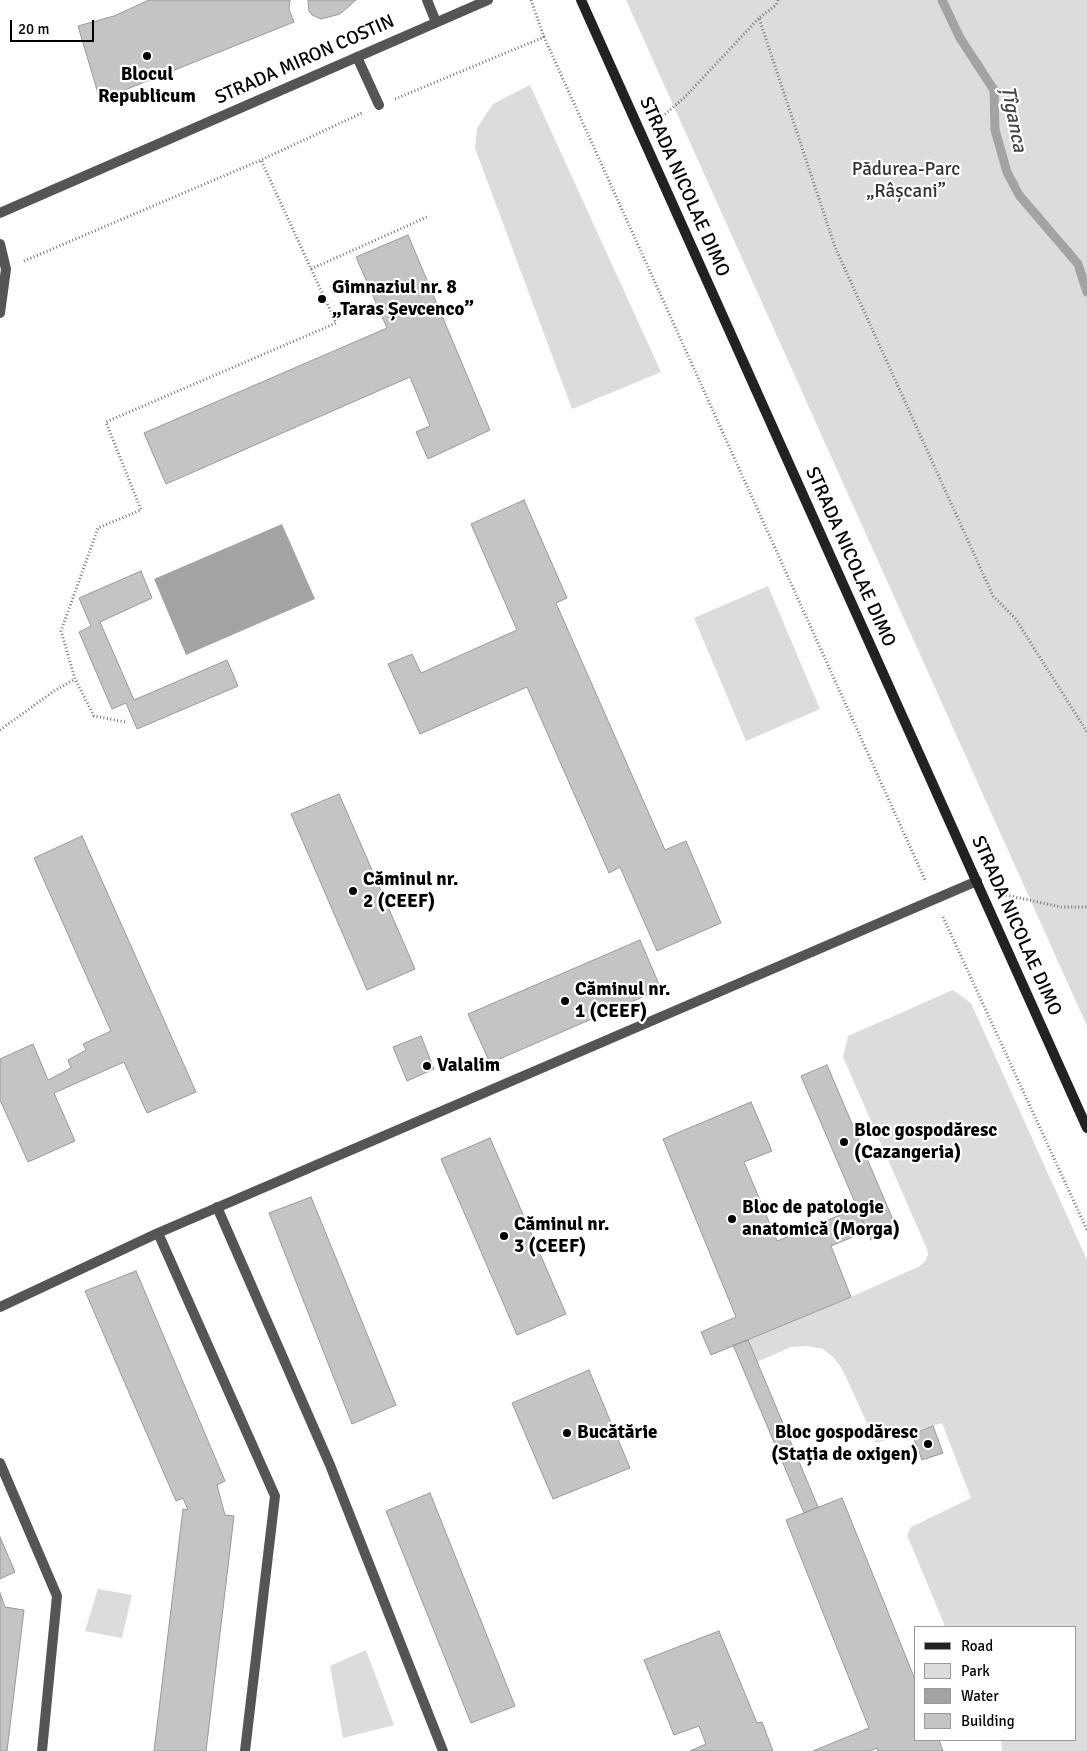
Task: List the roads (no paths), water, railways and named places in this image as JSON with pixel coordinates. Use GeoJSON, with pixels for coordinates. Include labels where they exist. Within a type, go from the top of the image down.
{"type":"FeatureCollection","features":[{"type":"Feature","properties":{"kind":"main road","name":"STRADA NICOLAE DIMO"},"geometry":{"type":"LineString","coordinates":[[581,0],[1087,1128]]}},
{"type":"Feature","properties":{"kind":"street"},"geometry":{"type":"LineString","coordinates":[[427,0],[436,22]]}},
{"type":"Feature","properties":{"kind":"street","name":"STRADA MIRON COSTIN"},"geometry":{"type":"LineString","coordinates":[[0,214],[488,0]]}},
{"type":"Feature","properties":{"kind":"street"},"geometry":{"type":"LineString","coordinates":[[357,57],[378,105]]}},
{"type":"Feature","properties":{"kind":"street"},"geometry":{"type":"LineString","coordinates":[[0,244],[6,269],[0,313]]}},
{"type":"Feature","properties":{"kind":"street"},"geometry":{"type":"LineString","coordinates":[[0,1307],[217,1207],[977,880]]}},
{"type":"Feature","properties":{"kind":"street"},"geometry":{"type":"LineString","coordinates":[[217,1207],[330,1465],[444,1751]]}},
{"type":"Feature","properties":{"kind":"street"},"geometry":{"type":"LineString","coordinates":[[158,1233],[275,1496],[245,1751]]}},
{"type":"Feature","properties":{"kind":"street"},"geometry":{"type":"LineString","coordinates":[[0,1462],[57,1596],[42,1751]]}},
{"type":"Feature","properties":{"kind":"water"},"geometry":{"type":"Polygon","coordinates":[[[282,524],[315,599],[186,655],[154,579],[282,524]]]}},
{"type":"Feature","properties":{"kind":"waterway","name":"Țîganca"},"geometry":{"type":"LineString","coordinates":[[942,0],[960,38],[994,90],[995,130],[1007,172],[1019,195],[1078,264],[1087,292]]}},
{"type":"Feature","properties":{"kind":"place","name":"Blocul Republicum"},"geometry":{"type":"Point","coordinates":[147,56]}},
{"type":"Feature","properties":{"kind":"place","name":"Gimnaziul nr. 8 „Taras Șevcenco”"},"geometry":{"type":"Point","coordinates":[322,299]}},
{"type":"Feature","properties":{"kind":"place","name":"Căminul nr. 2 (CEEF)"},"geometry":{"type":"Point","coordinates":[353,891]}},
{"type":"Feature","properties":{"kind":"place","name":"Căminul nr. 1 (CEEF)"},"geometry":{"type":"Point","coordinates":[565,1001]}},
{"type":"Feature","properties":{"kind":"place","name":"Valalim"},"geometry":{"type":"Point","coordinates":[427,1066]}},
{"type":"Feature","properties":{"kind":"place","name":"Bloc gospodăresc (Cazangeria)"},"geometry":{"type":"Point","coordinates":[844,1142]}},
{"type":"Feature","properties":{"kind":"place","name":"Bloc de patologie anatomică (Morga)"},"geometry":{"type":"Point","coordinates":[732,1219]}},
{"type":"Feature","properties":{"kind":"place","name":"Căminul nr. 3 (CEEF)"},"geometry":{"type":"Point","coordinates":[504,1236]}},
{"type":"Feature","properties":{"kind":"place","name":"Bucătărie"},"geometry":{"type":"Point","coordinates":[567,1433]}},
{"type":"Feature","properties":{"kind":"place","name":"Bloc gospodăresc (Stația de oxigen)"},"geometry":{"type":"Point","coordinates":[928,1444]}},
{"type":"Feature","properties":{"kind":"park label","name":"Pădurea-Parc „Râșcani”"},"geometry":{"type":"Point","coordinates":[906,181]}}]}
